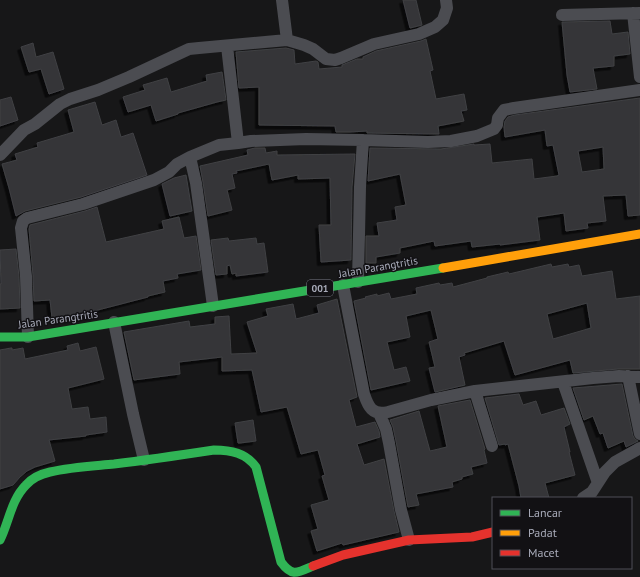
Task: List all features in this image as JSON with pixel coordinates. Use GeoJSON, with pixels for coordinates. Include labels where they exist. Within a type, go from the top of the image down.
{"type":"FeatureCollection","features":[{"type":"Feature","properties":{"kind":"main road","name":"Jalan Parangtritis"},"geometry":{"type":"LineString","coordinates":[[0,337],[28,337],[640,234]]}},
{"type":"Feature","properties":{"kind":"main road"},"geometry":{"type":"LineString","coordinates":[[0,540],[19,493],[26,484],[37,477],[60,470],[214,450],[235,452],[253,462],[256,467],[281,562],[289,573],[295,574],[343,555],[409,540],[472,537],[492,532]]}},
{"type":"Feature","properties":{"kind":"street"},"geometry":{"type":"LineString","coordinates":[[282,0],[287,40]]}},
{"type":"Feature","properties":{"kind":"street"},"geometry":{"type":"LineString","coordinates":[[0,155],[24,130],[35,124],[60,104],[70,99],[104,88],[189,49],[287,40],[313,49],[326,59],[335,60],[374,44],[418,34],[434,26],[443,20],[447,8],[446,0]]}},
{"type":"Feature","properties":{"kind":"street"},"geometry":{"type":"LineString","coordinates":[[562,15],[637,13],[640,77]]}},
{"type":"Feature","properties":{"kind":"street"},"geometry":{"type":"LineString","coordinates":[[227,46],[238,143]]}},
{"type":"Feature","properties":{"kind":"street"},"geometry":{"type":"LineString","coordinates":[[28,337],[26,276],[21,228],[23,222],[27,218],[83,204],[154,180],[169,172],[177,164],[190,156],[219,145],[251,141],[306,139],[428,142],[451,141],[477,136],[494,129],[497,125],[498,118],[504,110],[640,90]]}},
{"type":"Feature","properties":{"kind":"street"},"geometry":{"type":"LineString","coordinates":[[358,282],[363,140]]}},
{"type":"Feature","properties":{"kind":"street"},"geometry":{"type":"LineString","coordinates":[[190,156],[196,183],[213,306]]}},
{"type":"Feature","properties":{"kind":"street"},"geometry":{"type":"LineString","coordinates":[[343,285],[364,394],[371,408],[379,413],[386,429],[401,510],[409,540]]}},
{"type":"Feature","properties":{"kind":"street"},"geometry":{"type":"LineString","coordinates":[[114,322],[144,460]]}},
{"type":"Feature","properties":{"kind":"street"},"geometry":{"type":"LineString","coordinates":[[379,413],[475,391],[593,378],[634,377],[640,434]]}},
{"type":"Feature","properties":{"kind":"street"},"geometry":{"type":"LineString","coordinates":[[563,382],[598,483]]}},
{"type":"Feature","properties":{"kind":"street"},"geometry":{"type":"LineString","coordinates":[[475,391],[492,446]]}},
{"type":"Feature","properties":{"kind":"street"},"geometry":{"type":"LineString","coordinates":[[584,497],[592,492],[605,472],[615,462],[640,448]]}},
{"type":"Feature","properties":{"kind":"building"},"geometry":{"type":"Polygon","coordinates":[[[403,0],[416,0],[422,25],[410,28],[403,0]]]}},
{"type":"Feature","properties":{"kind":"building"},"geometry":{"type":"Polygon","coordinates":[[[610,21],[612,34],[628,32],[630,54],[614,56],[614,66],[593,68],[597,89],[570,92],[562,22],[610,21]]]}},
{"type":"Feature","properties":{"kind":"building"},"geometry":{"type":"Polygon","coordinates":[[[426,39],[433,70],[430,71],[436,99],[464,94],[467,110],[461,111],[464,121],[438,126],[439,134],[367,133],[367,131],[336,132],[335,126],[259,125],[259,87],[239,88],[236,52],[286,48],[294,50],[295,64],[316,61],[318,62],[319,69],[342,67],[342,65],[357,59],[363,59],[363,57],[376,51],[426,39]]]}},
{"type":"Feature","properties":{"kind":"building"},"geometry":{"type":"Polygon","coordinates":[[[33,43],[36,57],[53,52],[64,89],[49,94],[41,69],[29,72],[21,47],[33,43]]]}},
{"type":"Feature","properties":{"kind":"building"},"geometry":{"type":"Polygon","coordinates":[[[222,72],[226,100],[178,113],[156,121],[151,105],[128,112],[123,97],[145,90],[143,85],[167,78],[171,92],[207,81],[206,75],[222,72]]]}},
{"type":"Feature","properties":{"kind":"building"},"geometry":{"type":"Polygon","coordinates":[[[11,97],[18,120],[0,126],[0,100],[11,97]]]}},
{"type":"Feature","properties":{"kind":"building"},"geometry":{"type":"Polygon","coordinates":[[[640,98],[640,215],[628,216],[626,195],[603,196],[606,221],[587,223],[588,228],[566,231],[564,213],[537,217],[540,240],[472,247],[471,241],[435,246],[434,241],[400,248],[400,253],[376,257],[376,263],[366,263],[366,236],[379,236],[377,223],[397,220],[395,207],[406,205],[400,174],[368,181],[370,148],[441,149],[474,144],[490,144],[492,163],[532,159],[534,179],[559,175],[553,145],[547,146],[545,130],[505,137],[505,121],[508,117],[640,98]],[[603,147],[578,151],[582,172],[604,169],[603,147]]]}},
{"type":"Feature","properties":{"kind":"building"},"geometry":{"type":"Polygon","coordinates":[[[95,102],[102,125],[116,120],[121,137],[133,133],[147,175],[81,197],[25,211],[16,216],[2,164],[17,160],[15,154],[38,147],[37,143],[74,132],[68,110],[95,102]]]}},
{"type":"Feature","properties":{"kind":"building"},"geometry":{"type":"Polygon","coordinates":[[[265,148],[266,153],[277,151],[277,155],[355,154],[352,187],[351,260],[321,262],[319,225],[331,225],[330,178],[298,179],[298,175],[272,180],[269,164],[236,171],[237,173],[232,174],[235,188],[227,190],[232,210],[208,216],[200,166],[248,155],[247,150],[265,148]]]}},
{"type":"Feature","properties":{"kind":"building"},"geometry":{"type":"Polygon","coordinates":[[[186,175],[192,211],[170,216],[162,184],[174,178],[186,175]]]}},
{"type":"Feature","properties":{"kind":"building"},"geometry":{"type":"Polygon","coordinates":[[[97,207],[106,242],[164,229],[162,221],[179,217],[184,238],[196,236],[201,270],[177,274],[178,278],[163,281],[165,292],[94,311],[52,318],[50,300],[34,301],[29,229],[30,225],[97,207]]]}},
{"type":"Feature","properties":{"kind":"building"},"geometry":{"type":"Polygon","coordinates":[[[228,238],[229,241],[256,238],[257,244],[264,243],[268,272],[236,276],[236,273],[232,274],[230,265],[227,266],[227,274],[216,275],[211,240],[228,238]]]}},
{"type":"Feature","properties":{"kind":"building"},"geometry":{"type":"Polygon","coordinates":[[[16,249],[20,308],[0,309],[0,250],[16,249]]]}},
{"type":"Feature","properties":{"kind":"building"},"geometry":{"type":"Polygon","coordinates":[[[551,264],[552,267],[568,264],[569,267],[579,265],[582,276],[612,271],[616,299],[640,296],[640,369],[618,369],[573,373],[570,360],[515,375],[504,341],[464,353],[465,355],[459,357],[465,385],[435,392],[429,368],[435,367],[429,342],[438,339],[431,310],[406,316],[410,337],[387,342],[394,370],[406,367],[410,381],[371,390],[354,301],[377,294],[377,296],[389,293],[391,299],[417,294],[416,288],[439,283],[440,285],[452,283],[453,287],[508,272],[509,274],[551,264]],[[587,303],[547,314],[553,339],[591,328],[587,303]]]}},
{"type":"Feature","properties":{"kind":"building"},"geometry":{"type":"Polygon","coordinates":[[[337,299],[357,397],[349,400],[356,427],[375,422],[380,437],[357,444],[364,465],[384,459],[399,532],[343,545],[342,543],[317,551],[311,531],[318,529],[311,505],[329,500],[322,476],[325,475],[318,450],[301,454],[287,407],[261,412],[252,370],[222,371],[222,357],[179,362],[180,374],[134,380],[124,332],[189,321],[190,327],[215,324],[215,317],[229,316],[231,354],[257,353],[247,322],[268,316],[266,309],[293,304],[296,319],[319,313],[317,305],[337,299]]]}},
{"type":"Feature","properties":{"kind":"building"},"geometry":{"type":"Polygon","coordinates":[[[78,343],[80,351],[96,347],[104,379],[68,388],[72,409],[88,407],[90,419],[106,417],[107,432],[49,440],[55,461],[27,471],[13,485],[0,489],[0,350],[23,348],[25,359],[68,350],[67,346],[78,343]]]}},
{"type":"Feature","properties":{"kind":"building"},"geometry":{"type":"Polygon","coordinates":[[[622,384],[633,436],[638,441],[626,447],[624,441],[608,448],[603,433],[600,434],[593,416],[584,420],[573,388],[622,384]]]}},
{"type":"Feature","properties":{"kind":"building"},"geometry":{"type":"Polygon","coordinates":[[[519,394],[523,405],[536,401],[541,415],[564,408],[570,424],[564,427],[575,475],[545,483],[549,497],[521,497],[508,444],[499,445],[485,398],[519,394]]]}},
{"type":"Feature","properties":{"kind":"building"},"geometry":{"type":"Polygon","coordinates":[[[470,400],[485,449],[487,463],[471,467],[473,474],[452,482],[453,487],[416,494],[419,505],[408,507],[396,441],[390,420],[419,411],[430,451],[447,447],[438,406],[470,400]]]}},
{"type":"Feature","properties":{"kind":"building"},"geometry":{"type":"Polygon","coordinates":[[[253,420],[256,441],[238,443],[235,423],[253,420]]]}},
{"type":"Feature","properties":{"kind":"traffic: fast"},"geometry":{"type":"LineString","coordinates":[[0,337],[28,337],[443,268]]}},
{"type":"Feature","properties":{"kind":"traffic: fast"},"geometry":{"type":"LineString","coordinates":[[0,540],[17,497],[28,483],[40,475],[58,470],[220,450],[243,455],[256,467],[281,562],[285,567],[292,572],[299,572],[313,566]]}},
{"type":"Feature","properties":{"kind":"traffic: slow"},"geometry":{"type":"LineString","coordinates":[[443,268],[640,234]]}},
{"type":"Feature","properties":{"kind":"traffic: jam"},"geometry":{"type":"LineString","coordinates":[[313,566],[343,555],[409,540],[472,537],[492,532]]}}]}
